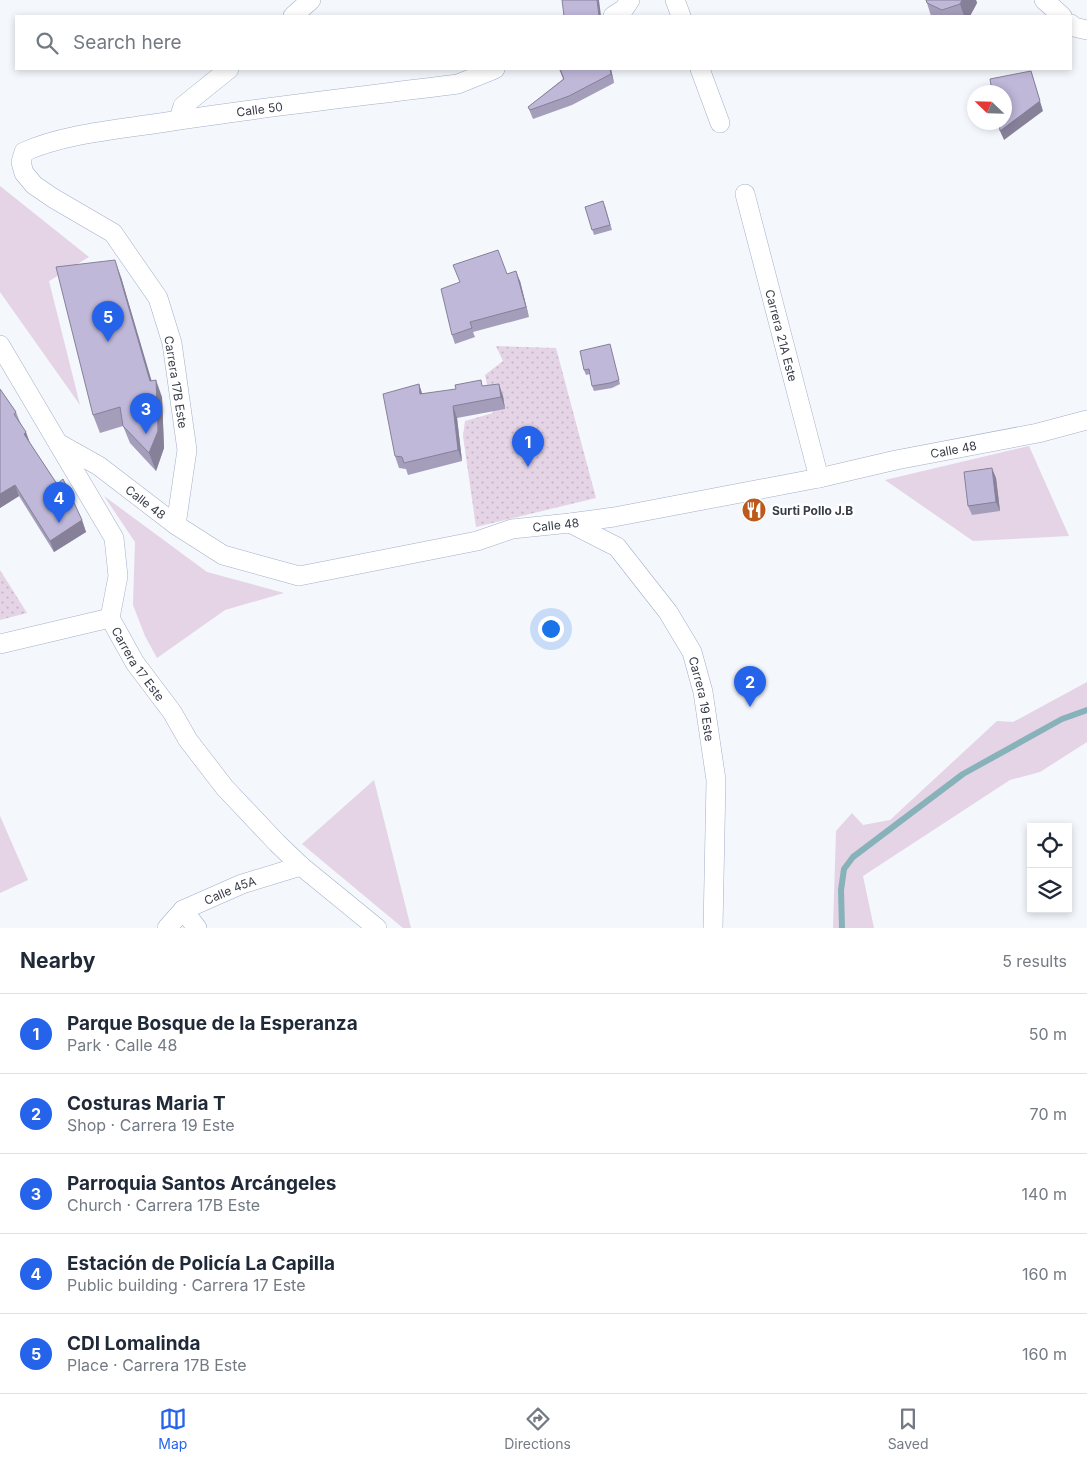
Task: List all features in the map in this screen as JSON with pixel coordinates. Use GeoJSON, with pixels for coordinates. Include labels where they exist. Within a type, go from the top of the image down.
{"type":"FeatureCollection","features":[{"type":"Feature","properties":{"kind":"street"},"geometry":{"type":"LineString","coordinates":[[294,15],[311,0]]}},
{"type":"Feature","properties":{"kind":"street"},"geometry":{"type":"LineString","coordinates":[[615,15],[624,9],[630,0]]}},
{"type":"Feature","properties":{"kind":"street"},"geometry":{"type":"LineString","coordinates":[[675,0],[681,15]]}},
{"type":"Feature","properties":{"kind":"street"},"geometry":{"type":"LineString","coordinates":[[1044,0],[1061,15]]}},
{"type":"Feature","properties":{"kind":"street"},"geometry":{"type":"LineString","coordinates":[[1072,25],[1087,30]]}},
{"type":"Feature","properties":{"kind":"street"},"geometry":{"type":"LineString","coordinates":[[179,120],[183,106],[228,70]]}},
{"type":"Feature","properties":{"kind":"street","name":"Calle 50"},"geometry":{"type":"LineString","coordinates":[[24,152],[39,145],[100,132],[458,84],[493,70]]}},
{"type":"Feature","properties":{"kind":"street"},"geometry":{"type":"LineString","coordinates":[[700,70],[720,123]]}},
{"type":"Feature","properties":{"kind":"street","name":"Carrera 17B Este"},"geometry":{"type":"LineString","coordinates":[[24,152],[21,162],[24,172],[34,185],[112,233],[158,298],[172,343],[187,450],[176,525]]}},
{"type":"Feature","properties":{"kind":"street","name":"Carrera 21A Este"},"geometry":{"type":"LineString","coordinates":[[745,194],[819,478]]}},
{"type":"Feature","properties":{"kind":"street","name":"Carrera 17 Este"},"geometry":{"type":"LineString","coordinates":[[0,345],[114,538],[118,576],[110,618],[135,663],[172,712],[188,740],[225,788],[301,866],[377,928]]}},
{"type":"Feature","properties":{"kind":"street","name":"Calle 48"},"geometry":{"type":"LineString","coordinates":[[58,443],[99,466],[176,525],[223,555],[299,576],[477,540],[512,529],[614,517],[819,478],[896,460],[1038,433],[1087,420]]}},
{"type":"Feature","properties":{"kind":"street","name":"Carrera 19 Este"},"geometry":{"type":"LineString","coordinates":[[570,523],[617,547],[668,612],[692,652],[703,692],[716,780],[713,928]]}},
{"type":"Feature","properties":{"kind":"street"},"geometry":{"type":"LineString","coordinates":[[0,644],[110,618]]}},
{"type":"Feature","properties":{"kind":"street","name":"Calle 45A"},"geometry":{"type":"LineString","coordinates":[[167,928],[183,910],[242,884],[301,866]]}},
{"type":"Feature","properties":{"kind":"street"},"geometry":{"type":"LineString","coordinates":[[183,910],[198,928]]}},
{"type":"Feature","properties":{"kind":"shaded area"},"geometry":{"type":"Polygon","coordinates":[[[0,186],[89,257],[49,281],[80,405],[0,292],[0,186]]]}},
{"type":"Feature","properties":{"kind":"shaded area"},"geometry":{"type":"Polygon","coordinates":[[[496,346],[556,348],[596,498],[476,527],[463,436],[465,421],[493,413],[485,375],[503,361],[496,346]]]}},
{"type":"Feature","properties":{"kind":"shaded area"},"geometry":{"type":"Polygon","coordinates":[[[1029,446],[1069,536],[973,541],[885,480],[1029,446]]]}},
{"type":"Feature","properties":{"kind":"shaded area"},"geometry":{"type":"Polygon","coordinates":[[[104,496],[207,572],[284,593],[225,610],[157,658],[145,636],[133,605],[135,542],[104,496]]]}},
{"type":"Feature","properties":{"kind":"shaded area"},"geometry":{"type":"Polygon","coordinates":[[[0,570],[27,613],[0,620],[0,570]]]}},
{"type":"Feature","properties":{"kind":"shaded area"},"geometry":{"type":"Polygon","coordinates":[[[1087,682],[1087,742],[1040,772],[1010,780],[863,876],[874,928],[833,928],[836,831],[852,813],[863,825],[890,820],[997,721],[1013,722],[1087,682]]]}},
{"type":"Feature","properties":{"kind":"shaded area"},"geometry":{"type":"Polygon","coordinates":[[[374,780],[411,928],[403,928],[302,844],[374,780]]]}},
{"type":"Feature","properties":{"kind":"shaded area"},"geometry":{"type":"Polygon","coordinates":[[[0,816],[28,880],[0,893],[0,816]]]}},
{"type":"Feature","properties":{"kind":"building"},"geometry":{"type":"Polygon","coordinates":[[[562,0],[597,0],[599,15],[564,15],[562,0]]]}},
{"type":"Feature","properties":{"kind":"building"},"geometry":{"type":"Polygon","coordinates":[[[926,0],[962,0],[960,4],[942,10],[927,3],[926,0]]]}},
{"type":"Feature","properties":{"kind":"building"},"geometry":{"type":"Polygon","coordinates":[[[560,70],[610,70],[611,74],[569,96],[530,110],[528,107],[564,79],[560,70]]]}},
{"type":"Feature","properties":{"kind":"building"},"geometry":{"type":"Polygon","coordinates":[[[1031,71],[1040,101],[1012,122],[1012,85],[991,85],[990,79],[1031,71]]]}},
{"type":"Feature","properties":{"kind":"building"},"geometry":{"type":"Polygon","coordinates":[[[603,201],[610,225],[592,230],[585,207],[603,201]]]}},
{"type":"Feature","properties":{"kind":"building"},"geometry":{"type":"Polygon","coordinates":[[[498,250],[507,274],[516,271],[526,307],[470,322],[472,328],[452,335],[441,289],[460,282],[453,265],[498,250]]]}},
{"type":"Feature","properties":{"kind":"building"},"geometry":{"type":"Polygon","coordinates":[[[115,260],[150,381],[156,380],[158,431],[149,453],[123,426],[120,407],[93,415],[56,267],[115,260]]]}},
{"type":"Feature","properties":{"kind":"building"},"geometry":{"type":"Polygon","coordinates":[[[610,344],[619,380],[592,386],[589,369],[584,370],[580,351],[610,344]]]}},
{"type":"Feature","properties":{"kind":"building"},"geometry":{"type":"Polygon","coordinates":[[[481,380],[482,386],[499,384],[501,397],[453,406],[458,450],[404,463],[402,457],[395,456],[383,394],[419,384],[420,394],[456,389],[455,385],[481,380]]]}},
{"type":"Feature","properties":{"kind":"building"},"geometry":{"type":"Polygon","coordinates":[[[0,389],[16,412],[14,414],[26,432],[24,434],[57,484],[63,479],[82,520],[50,541],[15,485],[0,494],[0,389]]]}},
{"type":"Feature","properties":{"kind":"building"},"geometry":{"type":"Polygon","coordinates":[[[992,468],[996,502],[968,506],[964,472],[992,468]]]}},
{"type":"Feature","properties":{"kind":"waterway"},"geometry":{"type":"LineString","coordinates":[[842,928],[841,890],[844,869],[853,857],[963,774],[1062,719],[1087,710]]}},
{"type":"Feature","properties":{"kind":"place","name":"CDI Lomalinda"},"geometry":{"type":"Point","coordinates":[108,342]}},
{"type":"Feature","properties":{"kind":"place","name":"Parroquia Santos Arcángeles"},"geometry":{"type":"Point","coordinates":[146,434]}},
{"type":"Feature","properties":{"kind":"place","name":"Parque Bosque de la Esperanza"},"geometry":{"type":"Point","coordinates":[528,467]}},
{"type":"Feature","properties":{"kind":"place","name":"Surti Pollo J.B"},"geometry":{"type":"Point","coordinates":[754,510]}},
{"type":"Feature","properties":{"kind":"place","name":"Estación de Policía La Capilla"},"geometry":{"type":"Point","coordinates":[59,523]}},
{"type":"Feature","properties":{"kind":"place","name":"Costuras Maria T"},"geometry":{"type":"Point","coordinates":[750,707]}}]}
